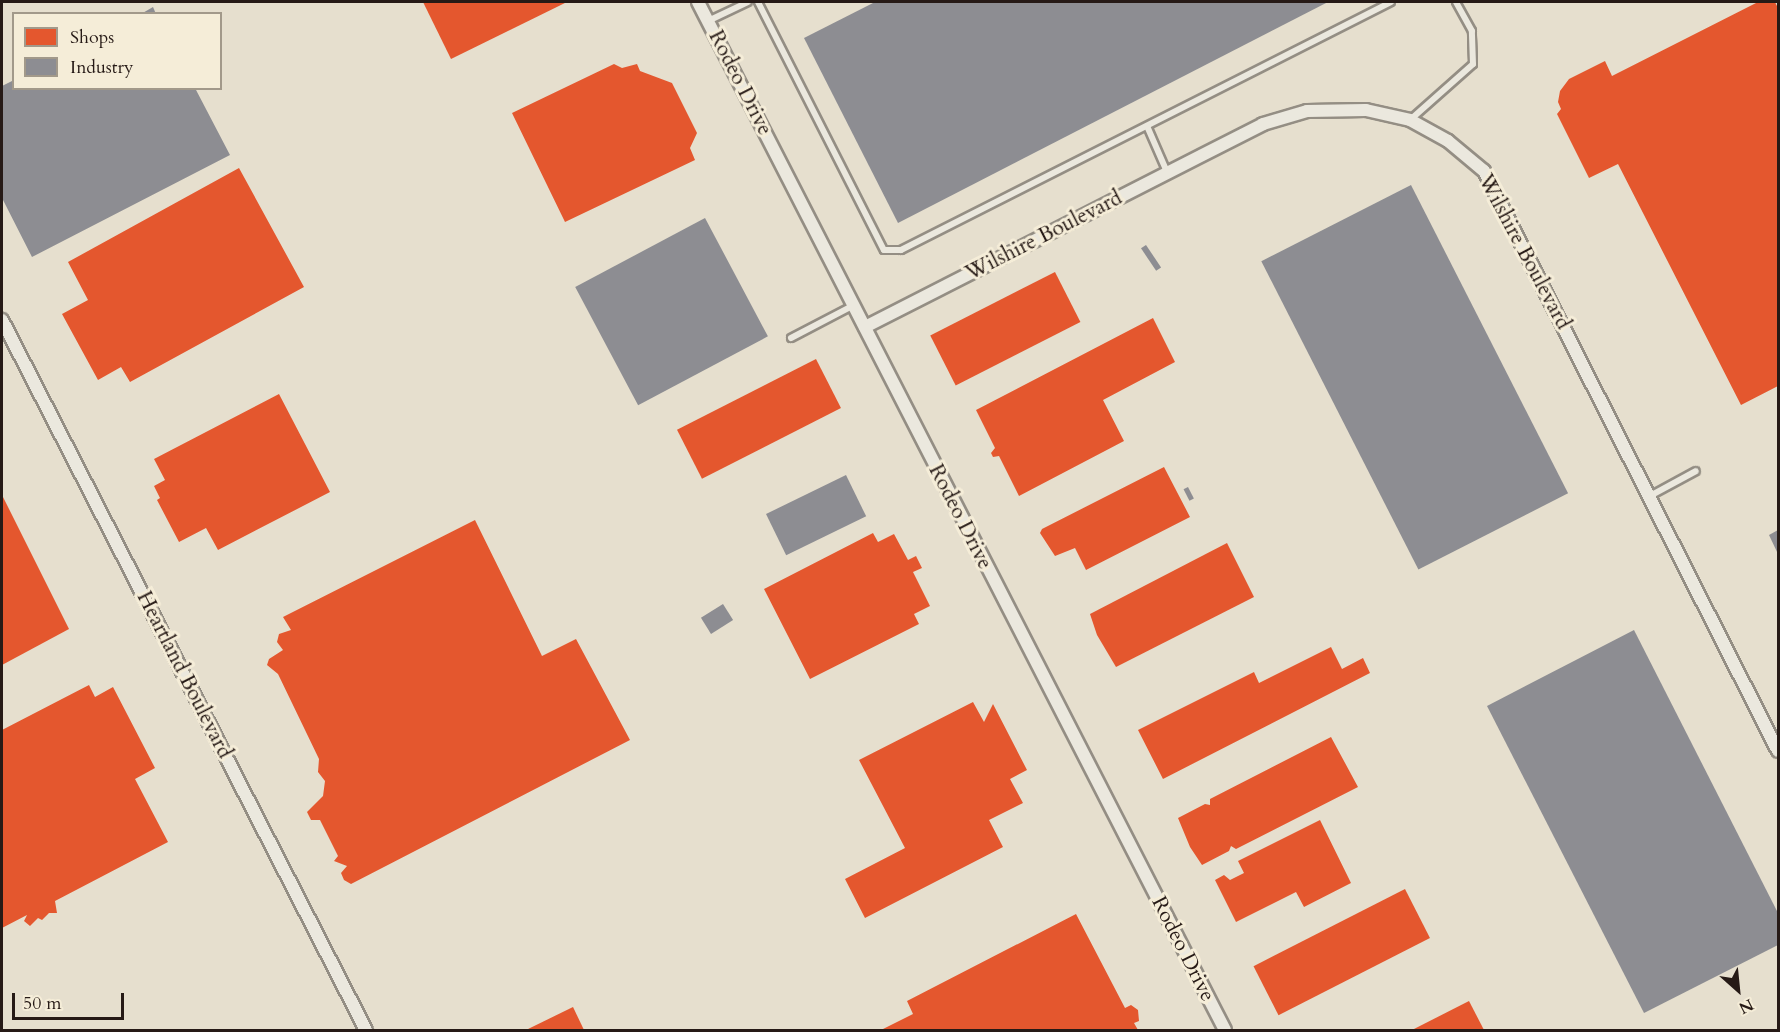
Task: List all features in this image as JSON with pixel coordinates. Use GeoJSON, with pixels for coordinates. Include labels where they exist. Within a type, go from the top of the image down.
{"type":"FeatureCollection","features":[{"type":"Feature","properties":{"kind":"street","name":"Rodeo Drive"},"geometry":{"type":"LineString","coordinates":[[698,2],[1225,1030]]}},
{"type":"Feature","properties":{"kind":"street","name":"Wilshire Boulevard"},"geometry":{"type":"LineString","coordinates":[[865,327],[1263,124],[1307,111],[1366,110],[1410,120],[1448,141],[1484,171],[1779,751]]}},
{"type":"Feature","properties":{"kind":"street","name":"Heartland Boulevard"},"geometry":{"type":"LineString","coordinates":[[2,320],[366,1030]]}},
{"type":"Feature","properties":{"kind":"lane"},"geometry":{"type":"LineString","coordinates":[[708,21],[748,2]]}},
{"type":"Feature","properties":{"kind":"lane"},"geometry":{"type":"LineString","coordinates":[[758,2],[884,250],[901,250],[1391,2]]}},
{"type":"Feature","properties":{"kind":"lane"},"geometry":{"type":"LineString","coordinates":[[1410,120],[1473,64],[1472,31],[1456,2]]}},
{"type":"Feature","properties":{"kind":"lane"},"geometry":{"type":"LineString","coordinates":[[1147,126],[1167,173]]}},
{"type":"Feature","properties":{"kind":"lane"},"geometry":{"type":"LineString","coordinates":[[791,338],[854,305]]}},
{"type":"Feature","properties":{"kind":"lane"},"geometry":{"type":"LineString","coordinates":[[1650,496],[1696,471]]}},
{"type":"Feature","properties":{"kind":"building: Shops"},"geometry":{"type":"Polygon","coordinates":[[[423,2],[567,2],[451,59],[423,2]]]}},
{"type":"Feature","properties":{"kind":"building: Shops"},"geometry":{"type":"Polygon","coordinates":[[[1758,2],[1775,2],[1778,8],[1778,386],[1741,405],[1618,164],[1589,178],[1557,114],[1561,109],[1558,102],[1560,91],[1569,79],[1605,61],[1612,76],[1758,2]]]}},
{"type":"Feature","properties":{"kind":"building: Shops"},"geometry":{"type":"Polygon","coordinates":[[[614,64],[622,68],[637,64],[640,71],[672,83],[697,133],[690,148],[695,160],[565,222],[512,113],[614,64]]]}},
{"type":"Feature","properties":{"kind":"building: Shops"},"geometry":{"type":"Polygon","coordinates":[[[239,168],[304,287],[130,382],[121,367],[98,380],[62,314],[88,300],[68,262],[239,168]]]}},
{"type":"Feature","properties":{"kind":"building: Shops"},"geometry":{"type":"Polygon","coordinates":[[[1055,272],[1080,322],[956,385],[930,336],[1055,272]]]}},
{"type":"Feature","properties":{"kind":"building: Shops"},"geometry":{"type":"Polygon","coordinates":[[[1153,318],[1175,362],[1103,400],[1124,441],[1019,496],[999,456],[993,457],[991,453],[995,448],[976,410],[1153,318]]]}},
{"type":"Feature","properties":{"kind":"building: Shops"},"geometry":{"type":"Polygon","coordinates":[[[816,359],[841,408],[702,479],[677,430],[816,359]]]}},
{"type":"Feature","properties":{"kind":"building: Shops"},"geometry":{"type":"Polygon","coordinates":[[[279,394],[330,492],[218,550],[206,528],[179,542],[157,500],[160,498],[154,486],[165,480],[154,459],[279,394]]]}},
{"type":"Feature","properties":{"kind":"building: Shops"},"geometry":{"type":"Polygon","coordinates":[[[1164,467],[1190,517],[1086,570],[1075,548],[1055,556],[1040,533],[1042,529],[1164,467]]]}},
{"type":"Feature","properties":{"kind":"building: Shops"},"geometry":{"type":"Polygon","coordinates":[[[2,495],[69,629],[2,665],[2,495]]]}},
{"type":"Feature","properties":{"kind":"building: Shops"},"geometry":{"type":"Polygon","coordinates":[[[475,520],[542,656],[576,639],[630,740],[351,884],[344,880],[341,873],[347,866],[334,861],[338,856],[320,820],[311,820],[307,812],[323,796],[325,781],[318,772],[319,759],[278,674],[267,665],[269,659],[283,650],[277,642],[279,634],[291,630],[283,617],[475,520]]]}},
{"type":"Feature","properties":{"kind":"building: Shops"},"geometry":{"type":"Polygon","coordinates":[[[873,533],[878,542],[894,534],[908,560],[916,556],[922,568],[913,572],[930,606],[914,614],[919,624],[810,679],[764,589],[873,533]]]}},
{"type":"Feature","properties":{"kind":"building: Shops"},"geometry":{"type":"Polygon","coordinates":[[[1227,543],[1254,597],[1116,667],[1097,635],[1090,614],[1227,543]]]}},
{"type":"Feature","properties":{"kind":"building: Shops"},"geometry":{"type":"Polygon","coordinates":[[[1331,647],[1342,669],[1363,658],[1370,673],[1163,779],[1138,730],[1254,672],[1259,683],[1331,647]]]}},
{"type":"Feature","properties":{"kind":"building: Shops"},"geometry":{"type":"Polygon","coordinates":[[[89,685],[95,697],[113,687],[155,768],[135,779],[168,842],[55,901],[57,913],[49,913],[42,920],[38,918],[30,926],[24,921],[27,915],[2,928],[2,730],[89,685]]]}},
{"type":"Feature","properties":{"kind":"building: Shops"},"geometry":{"type":"Polygon","coordinates":[[[973,702],[984,722],[993,704],[1027,770],[1010,779],[1023,803],[989,820],[1003,847],[865,918],[845,879],[905,848],[859,760],[973,702]]]}},
{"type":"Feature","properties":{"kind":"building: Shops"},"geometry":{"type":"Polygon","coordinates":[[[1331,737],[1358,787],[1236,849],[1231,846],[1229,851],[1202,865],[1190,847],[1178,818],[1205,804],[1210,805],[1210,799],[1331,737]]]}},
{"type":"Feature","properties":{"kind":"building: Shops"},"geometry":{"type":"Polygon","coordinates":[[[1320,820],[1351,883],[1304,907],[1296,892],[1236,922],[1215,880],[1224,875],[1230,880],[1244,873],[1238,861],[1320,820]]]}},
{"type":"Feature","properties":{"kind":"building: Shops"},"geometry":{"type":"Polygon","coordinates":[[[1405,889],[1430,938],[1278,1015],[1254,966],[1405,889]]]}},
{"type":"Feature","properties":{"kind":"building: Shops"},"geometry":{"type":"Polygon","coordinates":[[[1076,914],[1125,1008],[1131,1005],[1138,1010],[1139,1021],[1134,1023],[1138,1030],[881,1030],[913,1014],[907,1001],[1076,914]]]}},
{"type":"Feature","properties":{"kind":"building: Shops"},"geometry":{"type":"Polygon","coordinates":[[[1469,1001],[1484,1030],[1412,1030],[1469,1001]]]}},
{"type":"Feature","properties":{"kind":"building: Shops"},"geometry":{"type":"Polygon","coordinates":[[[573,1007],[584,1030],[526,1030],[573,1007]]]}},
{"type":"Feature","properties":{"kind":"building: Industry"},"geometry":{"type":"Polygon","coordinates":[[[875,2],[1328,2],[898,223],[804,38],[875,2]]]}},
{"type":"Feature","properties":{"kind":"building: Industry"},"geometry":{"type":"Polygon","coordinates":[[[153,7],[155,12],[144,12],[153,7]]]}},
{"type":"Feature","properties":{"kind":"building: Industry"},"geometry":{"type":"Polygon","coordinates":[[[12,81],[12,90],[196,90],[230,155],[32,257],[2,198],[2,86],[12,81]]]}},
{"type":"Feature","properties":{"kind":"building: Industry"},"geometry":{"type":"Polygon","coordinates":[[[1411,185],[1568,493],[1418,570],[1261,261],[1411,185]]]}},
{"type":"Feature","properties":{"kind":"building: Industry"},"geometry":{"type":"Polygon","coordinates":[[[705,218],[768,336],[638,405],[575,287],[705,218]]]}},
{"type":"Feature","properties":{"kind":"building: Industry"},"geometry":{"type":"Polygon","coordinates":[[[1146,245],[1161,267],[1156,271],[1141,248],[1146,245]]]}},
{"type":"Feature","properties":{"kind":"building: Industry"},"geometry":{"type":"Polygon","coordinates":[[[846,475],[866,516],[786,555],[766,514],[846,475]]]}},
{"type":"Feature","properties":{"kind":"building: Industry"},"geometry":{"type":"Polygon","coordinates":[[[1188,487],[1194,499],[1189,501],[1184,489],[1188,487]]]}},
{"type":"Feature","properties":{"kind":"building: Industry"},"geometry":{"type":"Polygon","coordinates":[[[1778,530],[1778,554],[1769,535],[1778,530]]]}},
{"type":"Feature","properties":{"kind":"building: Industry"},"geometry":{"type":"Polygon","coordinates":[[[723,604],[733,620],[711,634],[701,618],[723,604]]]}},
{"type":"Feature","properties":{"kind":"building: Industry"},"geometry":{"type":"Polygon","coordinates":[[[1634,630],[1778,913],[1778,945],[1644,1013],[1487,706],[1634,630]]]}}]}
